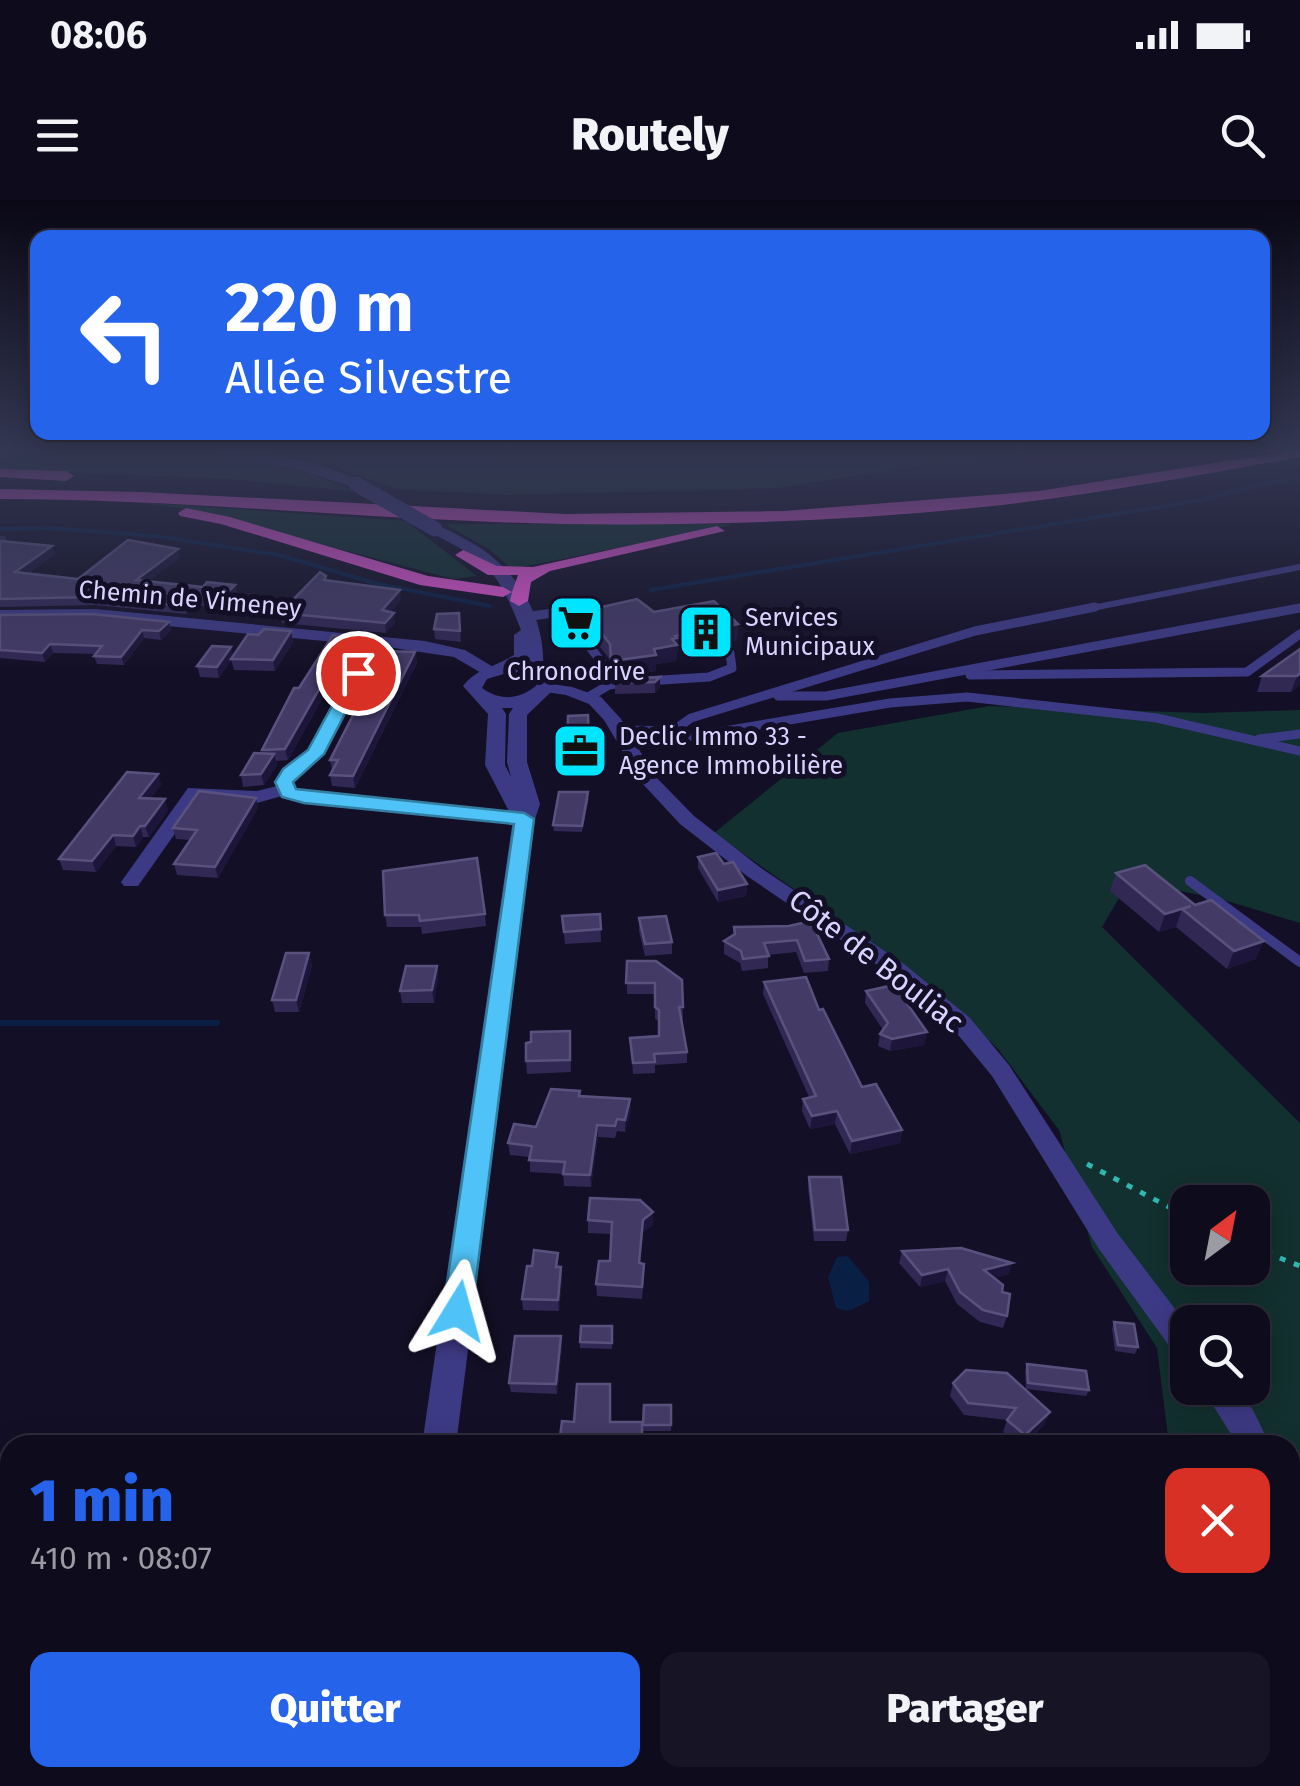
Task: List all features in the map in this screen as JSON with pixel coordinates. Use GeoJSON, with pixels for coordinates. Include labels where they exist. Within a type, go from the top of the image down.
{"type":"FeatureCollection","features":[{"type":"Feature","properties":{"kind":"highway"},"geometry":{"type":"LineString","coordinates":[[240,525],[426,582],[503,592]]}},
{"type":"Feature","properties":{"kind":"highway"},"geometry":{"type":"LineString","coordinates":[[463,555],[490,570],[504,572],[763,525]]}},
{"type":"Feature","properties":{"kind":"highway"},"geometry":{"type":"LineString","coordinates":[[522,609],[525,577],[545,567]]}},
{"type":"Feature","properties":{"kind":"street"},"geometry":{"type":"LineString","coordinates":[[429,525],[487,556],[504,572],[537,652],[538,683],[518,714],[517,762],[512,781]]}},
{"type":"Feature","properties":{"kind":"street"},"geometry":{"type":"LineString","coordinates":[[436,529],[503,592],[514,608],[525,645],[521,660],[472,686],[498,714],[494,764],[512,781],[524,819],[440,1435]]}},
{"type":"Feature","properties":{"kind":"street","name":"Chemin de Vimeney"},"geometry":{"type":"LineString","coordinates":[[0,616],[95,614],[444,648],[498,670]]}},
{"type":"Feature","properties":{"kind":"street"},"geometry":{"type":"LineString","coordinates":[[286,789],[284,782],[289,772],[316,754],[375,641]]}},
{"type":"Feature","properties":{"kind":"street"},"geometry":{"type":"LineString","coordinates":[[498,670],[590,696]]}},
{"type":"Feature","properties":{"kind":"street"},"geometry":{"type":"LineString","coordinates":[[486,700],[510,703],[538,683]]}},
{"type":"Feature","properties":{"kind":"street","name":"Côte de Bouliac"},"geometry":{"type":"LineString","coordinates":[[590,696],[606,708],[655,786],[703,833],[832,922],[960,1023],[991,1058],[1052,1146],[1097,1225],[1170,1324]]}},
{"type":"Feature","properties":{"kind":"street"},"geometry":{"type":"LineString","coordinates":[[130,882],[195,792],[257,796],[286,789],[304,798],[524,819]]}},
{"type":"Feature","properties":{"kind":"street"},"geometry":{"type":"LineString","coordinates":[[1230,1405],[1249,1435]]}},
{"type":"Feature","properties":{"kind":"lane"},"geometry":{"type":"LineString","coordinates":[[674,730],[691,718],[975,631],[1300,567]]}},
{"type":"Feature","properties":{"kind":"lane"},"geometry":{"type":"LineString","coordinates":[[764,696],[826,696],[1300,608]]}},
{"type":"Feature","properties":{"kind":"lane"},"geometry":{"type":"LineString","coordinates":[[522,609],[582,609],[586,614],[573,625],[603,664],[592,671],[538,683]]}},
{"type":"Feature","properties":{"kind":"lane"},"geometry":{"type":"LineString","coordinates":[[926,676],[1247,672],[1300,634]]}},
{"type":"Feature","properties":{"kind":"lane"},"geometry":{"type":"LineString","coordinates":[[590,696],[621,682],[721,675],[732,668],[730,653]]}},
{"type":"Feature","properties":{"kind":"lane"},"geometry":{"type":"LineString","coordinates":[[624,738],[708,736],[890,703],[966,698],[1157,718],[1300,751]]}},
{"type":"Feature","properties":{"kind":"lane"},"geometry":{"type":"LineString","coordinates":[[624,738],[674,730],[708,736]]}},
{"type":"Feature","properties":{"kind":"lane"},"geometry":{"type":"LineString","coordinates":[[1250,740],[1300,734]]}},
{"type":"Feature","properties":{"kind":"lane"},"geometry":{"type":"LineString","coordinates":[[1190,881],[1300,962]]}},
{"type":"Feature","properties":{"kind":"path"},"geometry":{"type":"LineString","coordinates":[[1052,1146],[1170,1208]]}},
{"type":"Feature","properties":{"kind":"path"},"geometry":{"type":"LineString","coordinates":[[1270,1254],[1300,1266]]}},
{"type":"Feature","properties":{"kind":"green space"},"geometry":{"type":"Polygon","coordinates":[[[250,525],[411,525],[477,576],[453,579],[250,525]]]}},
{"type":"Feature","properties":{"kind":"green space"},"geometry":{"type":"Polygon","coordinates":[[[447,525],[731,525],[512,569],[490,550],[447,525]]]}},
{"type":"Feature","properties":{"kind":"green space"},"geometry":{"type":"Polygon","coordinates":[[[989,706],[1203,713],[1300,710],[1300,923],[1220,899],[1129,881],[1102,927],[1300,1123],[1300,1435],[1168,1435],[1157,1348],[1092,1247],[1059,1130],[998,1049],[903,966],[714,833],[838,733],[989,706]]]}},
{"type":"Feature","properties":{"kind":"water"},"geometry":{"type":"Polygon","coordinates":[[[848,1256],[869,1282],[869,1301],[849,1311],[836,1308],[828,1277],[837,1257],[848,1256]]]}},
{"type":"Feature","properties":{"kind":"building"},"geometry":{"type":"Polygon","coordinates":[[[128,540],[178,549],[136,580],[203,587],[207,582],[235,585],[221,599],[193,597],[184,606],[93,597],[0,599],[0,541],[52,546],[15,572],[78,579],[128,540]]]}},
{"type":"Feature","properties":{"kind":"building"},"geometry":{"type":"Polygon","coordinates":[[[320,572],[326,576],[324,580],[400,590],[382,610],[394,613],[385,623],[280,613],[320,572]]]}},
{"type":"Feature","properties":{"kind":"building"},"geometry":{"type":"Polygon","coordinates":[[[637,599],[654,612],[714,601],[738,624],[675,636],[672,639],[677,645],[654,649],[656,655],[611,661],[610,644],[584,611],[637,599]]]}},
{"type":"Feature","properties":{"kind":"building"},"geometry":{"type":"Polygon","coordinates":[[[459,613],[460,631],[434,629],[437,614],[459,613]]]}},
{"type":"Feature","properties":{"kind":"building"},"geometry":{"type":"Polygon","coordinates":[[[92,614],[169,622],[159,631],[142,630],[121,657],[94,656],[102,646],[50,644],[42,653],[0,650],[0,615],[92,614]]]}},
{"type":"Feature","properties":{"kind":"building"},"geometry":{"type":"Polygon","coordinates":[[[264,629],[291,631],[273,660],[231,659],[248,634],[258,635],[264,629]]]}},
{"type":"Feature","properties":{"kind":"building"},"geometry":{"type":"Polygon","coordinates":[[[333,635],[357,638],[347,657],[338,656],[285,749],[262,750],[294,688],[299,688],[333,635]]]}},
{"type":"Feature","properties":{"kind":"building"},"geometry":{"type":"Polygon","coordinates":[[[212,646],[231,647],[217,667],[197,666],[212,646]]]}},
{"type":"Feature","properties":{"kind":"building"},"geometry":{"type":"Polygon","coordinates":[[[1300,649],[1297,676],[1262,676],[1300,649]]]}},
{"type":"Feature","properties":{"kind":"building"},"geometry":{"type":"Polygon","coordinates":[[[386,651],[415,652],[353,776],[330,775],[338,760],[330,760],[386,651]]]}},
{"type":"Feature","properties":{"kind":"building"},"geometry":{"type":"Polygon","coordinates":[[[660,677],[655,682],[615,683],[623,679],[660,677]]]}},
{"type":"Feature","properties":{"kind":"building"},"geometry":{"type":"Polygon","coordinates":[[[588,715],[589,745],[567,746],[568,716],[588,715]]]}},
{"type":"Feature","properties":{"kind":"building"},"geometry":{"type":"Polygon","coordinates":[[[254,753],[274,754],[261,774],[241,775],[254,753]]]}},
{"type":"Feature","properties":{"kind":"building"},"geometry":{"type":"Polygon","coordinates":[[[127,772],[158,774],[139,798],[165,799],[145,826],[140,826],[133,836],[113,835],[92,861],[59,859],[127,772]]]}},
{"type":"Feature","properties":{"kind":"building"},"geometry":{"type":"Polygon","coordinates":[[[199,791],[256,798],[215,867],[174,864],[197,830],[173,828],[199,791]]]}},
{"type":"Feature","properties":{"kind":"building"},"geometry":{"type":"Polygon","coordinates":[[[559,792],[588,792],[582,826],[553,825],[559,792]]]}},
{"type":"Feature","properties":{"kind":"building"},"geometry":{"type":"Polygon","coordinates":[[[716,853],[724,864],[733,862],[747,884],[718,890],[698,857],[716,853]]]}},
{"type":"Feature","properties":{"kind":"building"},"geometry":{"type":"Polygon","coordinates":[[[477,858],[485,914],[420,921],[419,915],[385,915],[383,871],[477,858]]]}},
{"type":"Feature","properties":{"kind":"building"},"geometry":{"type":"Polygon","coordinates":[[[1145,865],[1195,905],[1211,900],[1264,941],[1234,951],[1182,909],[1191,906],[1165,914],[1116,873],[1145,865]]]}},
{"type":"Feature","properties":{"kind":"building"},"geometry":{"type":"Polygon","coordinates":[[[600,914],[601,929],[564,932],[562,916],[600,914]]]}},
{"type":"Feature","properties":{"kind":"building"},"geometry":{"type":"Polygon","coordinates":[[[666,916],[672,942],[645,944],[639,918],[666,916]]]}},
{"type":"Feature","properties":{"kind":"building"},"geometry":{"type":"Polygon","coordinates":[[[811,921],[829,959],[805,961],[797,940],[764,943],[769,956],[743,959],[741,951],[724,941],[735,934],[734,927],[789,926],[811,921]]]}},
{"type":"Feature","properties":{"kind":"building"},"geometry":{"type":"Polygon","coordinates":[[[286,953],[309,953],[296,1000],[272,1000],[286,953]]]}},
{"type":"Feature","properties":{"kind":"building"},"geometry":{"type":"Polygon","coordinates":[[[627,961],[656,961],[682,980],[683,1007],[679,1007],[687,1052],[654,1054],[655,1062],[633,1063],[630,1038],[659,1036],[659,1010],[655,1007],[655,983],[626,983],[627,961]]]}},
{"type":"Feature","properties":{"kind":"building"},"geometry":{"type":"Polygon","coordinates":[[[406,966],[437,966],[432,990],[400,991],[406,966]]]}},
{"type":"Feature","properties":{"kind":"building"},"geometry":{"type":"Polygon","coordinates":[[[806,977],[819,1010],[823,1009],[862,1087],[876,1084],[902,1130],[852,1141],[837,1111],[812,1116],[803,1099],[816,1096],[764,982],[806,977]]]}},
{"type":"Feature","properties":{"kind":"building"},"geometry":{"type":"Polygon","coordinates":[[[894,985],[927,1032],[892,1039],[880,1034],[888,1023],[866,991],[894,985]]]}},
{"type":"Feature","properties":{"kind":"building"},"geometry":{"type":"Polygon","coordinates":[[[570,1031],[570,1060],[526,1061],[526,1043],[531,1042],[531,1032],[570,1031]]]}},
{"type":"Feature","properties":{"kind":"building"},"geometry":{"type":"Polygon","coordinates":[[[551,1089],[580,1091],[579,1096],[630,1099],[625,1120],[617,1119],[615,1126],[597,1125],[590,1175],[563,1174],[565,1162],[529,1160],[532,1146],[508,1143],[514,1124],[536,1127],[551,1089]]]}},
{"type":"Feature","properties":{"kind":"building"},"geometry":{"type":"Polygon","coordinates":[[[809,1177],[841,1177],[848,1230],[815,1230],[809,1177]]]}},
{"type":"Feature","properties":{"kind":"building"},"geometry":{"type":"Polygon","coordinates":[[[590,1198],[640,1200],[653,1212],[643,1220],[639,1263],[644,1264],[642,1287],[596,1284],[599,1261],[610,1261],[612,1222],[588,1220],[590,1198]]]}},
{"type":"Feature","properties":{"kind":"building"},"geometry":{"type":"Polygon","coordinates":[[[961,1248],[1012,1263],[984,1270],[1003,1285],[1002,1292],[1010,1294],[1007,1316],[983,1310],[960,1292],[948,1269],[922,1275],[902,1251],[961,1248]]]}},
{"type":"Feature","properties":{"kind":"building"},"geometry":{"type":"Polygon","coordinates":[[[534,1250],[558,1253],[558,1300],[522,1299],[534,1250]]]}},
{"type":"Feature","properties":{"kind":"building"},"geometry":{"type":"Polygon","coordinates":[[[1114,1322],[1134,1324],[1138,1347],[1118,1345],[1114,1322]]]}},
{"type":"Feature","properties":{"kind":"building"},"geometry":{"type":"Polygon","coordinates":[[[581,1326],[612,1326],[612,1343],[580,1342],[581,1326]]]}},
{"type":"Feature","properties":{"kind":"building"},"geometry":{"type":"Polygon","coordinates":[[[515,1336],[561,1336],[556,1384],[509,1383],[515,1336]]]}},
{"type":"Feature","properties":{"kind":"building"},"geometry":{"type":"Polygon","coordinates":[[[1027,1364],[1086,1371],[1089,1390],[1028,1383],[1027,1364]]]}},
{"type":"Feature","properties":{"kind":"building"},"geometry":{"type":"Polygon","coordinates":[[[966,1370],[1007,1373],[1050,1412],[1025,1435],[1007,1420],[1016,1408],[968,1403],[953,1383],[966,1370]]]}},
{"type":"Feature","properties":{"kind":"building"},"geometry":{"type":"Polygon","coordinates":[[[577,1384],[610,1384],[610,1422],[642,1422],[642,1435],[560,1435],[562,1421],[574,1422],[577,1384]]]}},
{"type":"Feature","properties":{"kind":"building"},"geometry":{"type":"Polygon","coordinates":[[[644,1405],[671,1405],[671,1425],[643,1425],[644,1405]]]}},
{"type":"Feature","properties":{"kind":"waterway"},"geometry":{"type":"LineString","coordinates":[[651,590],[1049,525]]}},
{"type":"Feature","properties":{"kind":"waterway"},"geometry":{"type":"LineString","coordinates":[[0,529],[49,528],[155,536],[279,555],[378,584],[490,606]]}},
{"type":"Feature","properties":{"kind":"waterway"},"geometry":{"type":"LineString","coordinates":[[0,1023],[217,1023]]}},
{"type":"Feature","properties":{"kind":"place","name":"Chronodrive"},"geometry":{"type":"Point","coordinates":[576,623]}},
{"type":"Feature","properties":{"kind":"place","name":"Services Municipaux"},"geometry":{"type":"Point","coordinates":[706,632]}},
{"type":"Feature","properties":{"kind":"place","name":"Declic Immo 33 - Agence Immobilière"},"geometry":{"type":"Point","coordinates":[580,751]}},
{"type":"Feature","properties":{"kind":"route"},"geometry":{"type":"LineString","coordinates":[[358,673],[316,754],[289,772],[284,782],[288,793],[304,798],[524,819],[458,1311]]}}]}
